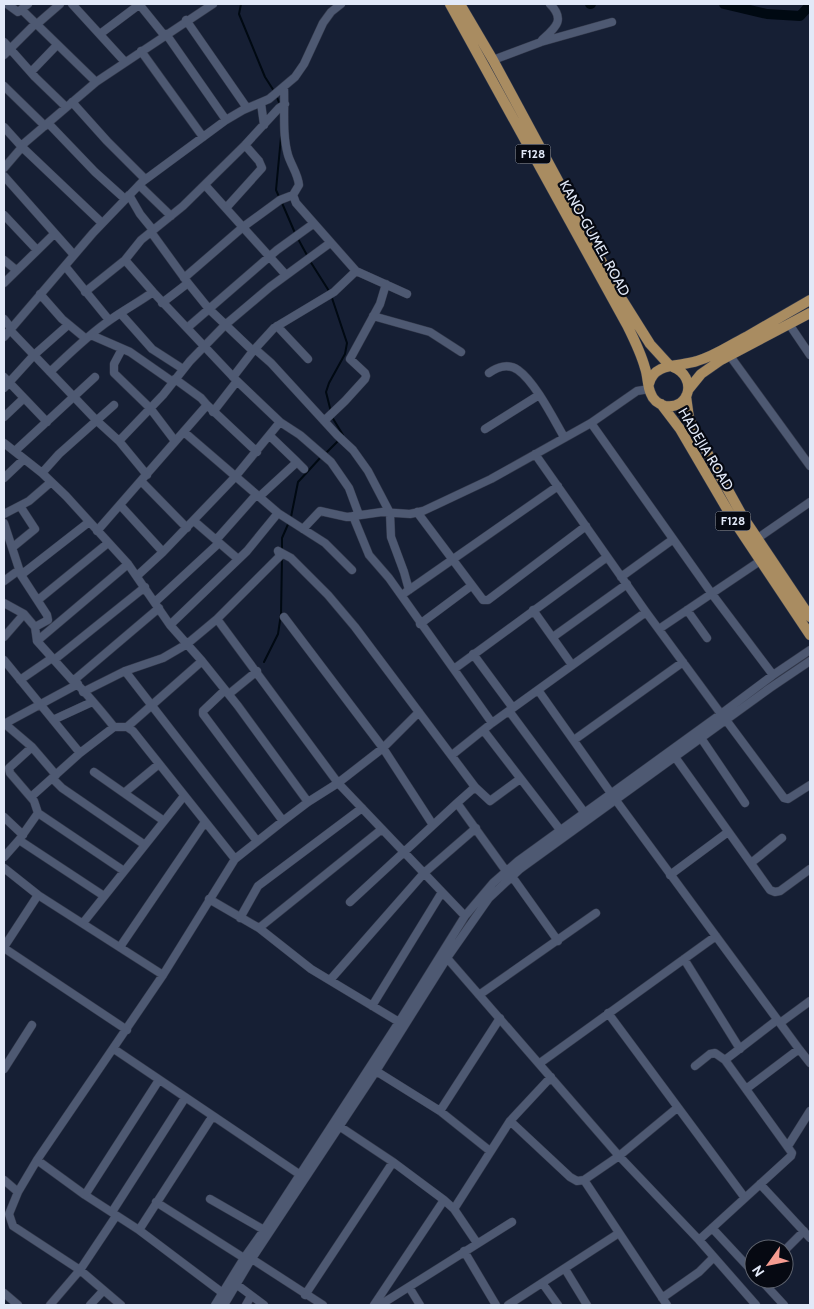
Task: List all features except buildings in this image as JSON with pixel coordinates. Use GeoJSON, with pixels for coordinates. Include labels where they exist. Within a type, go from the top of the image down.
{"type":"FeatureCollection","features":[{"type":"Feature","properties":{"kind":"main road","name":"KANO-GUMEL ROAD"},"geometry":{"type":"LineString","coordinates":[[450,4],[518,117],[628,309],[650,344],[672,366]]}},
{"type":"Feature","properties":{"kind":"main road","name":"KANO-GUMEL ROAD"},"geometry":{"type":"LineString","coordinates":[[460,4],[493,60],[518,117],[631,332],[642,358],[649,387]]}},
{"type":"Feature","properties":{"kind":"main road"},"geometry":{"type":"LineString","coordinates":[[649,387],[654,373],[664,367],[689,364],[711,356],[810,300]]}},
{"type":"Feature","properties":{"kind":"main road"},"geometry":{"type":"LineString","coordinates":[[660,404],[666,406],[678,404],[701,374],[810,312]]}},
{"type":"Feature","properties":{"kind":"main road","name":"F128"},"geometry":{"type":"LineString","coordinates":[[672,366],[685,375],[688,382],[687,393]]}},
{"type":"Feature","properties":{"kind":"main road","name":"F128"},"geometry":{"type":"LineString","coordinates":[[649,387],[651,395],[660,404]]}},
{"type":"Feature","properties":{"kind":"main road","name":"HADEJIA ROAD"},"geometry":{"type":"LineString","coordinates":[[687,393],[693,427],[743,517],[810,617]]}},
{"type":"Feature","properties":{"kind":"main road","name":"HADEJIA ROAD"},"geometry":{"type":"LineString","coordinates":[[660,404],[680,429],[734,521],[810,634]]}},
{"type":"Feature","properties":{"kind":"street"},"geometry":{"type":"LineString","coordinates":[[7,4],[16,12],[25,7],[36,24],[96,82]]}},
{"type":"Feature","properties":{"kind":"street"},"geometry":{"type":"LineString","coordinates":[[4,55],[60,4]]}},
{"type":"Feature","properties":{"kind":"street"},"geometry":{"type":"LineString","coordinates":[[72,4],[125,62]]}},
{"type":"Feature","properties":{"kind":"street"},"geometry":{"type":"LineString","coordinates":[[100,34],[140,4],[165,35],[226,120]]}},
{"type":"Feature","properties":{"kind":"street"},"geometry":{"type":"LineString","coordinates":[[4,168],[22,146],[96,82],[186,20],[213,4]]}},
{"type":"Feature","properties":{"kind":"street"},"geometry":{"type":"LineString","coordinates":[[4,337],[102,223],[142,182],[226,120],[247,108],[261,103],[278,92],[300,71],[323,23],[331,12],[341,4]]}},
{"type":"Feature","properties":{"kind":"street"},"geometry":{"type":"LineString","coordinates":[[541,42],[558,24],[557,13],[550,4]]}},
{"type":"Feature","properties":{"kind":"street"},"geometry":{"type":"LineString","coordinates":[[186,20],[247,108]]}},
{"type":"Feature","properties":{"kind":"street"},"geometry":{"type":"LineString","coordinates":[[493,60],[541,42],[612,22]]}},
{"type":"Feature","properties":{"kind":"street"},"geometry":{"type":"LineString","coordinates":[[4,42],[30,72],[69,104],[107,141],[171,216]]}},
{"type":"Feature","properties":{"kind":"street"},"geometry":{"type":"LineString","coordinates":[[30,72],[57,45]]}},
{"type":"Feature","properties":{"kind":"street"},"geometry":{"type":"LineString","coordinates":[[141,51],[203,137]]}},
{"type":"Feature","properties":{"kind":"street"},"geometry":{"type":"LineString","coordinates":[[4,86],[95,172],[127,197],[186,280],[210,309],[225,325],[271,363],[328,417],[338,436],[353,450],[368,471],[390,512],[392,537],[408,590]]}},
{"type":"Feature","properties":{"kind":"street"},"geometry":{"type":"LineString","coordinates":[[162,303],[243,227],[282,200],[293,195],[299,185],[299,180],[288,151],[282,106],[278,92]]}},
{"type":"Feature","properties":{"kind":"street"},"geometry":{"type":"LineString","coordinates":[[261,103],[264,125]]}},
{"type":"Feature","properties":{"kind":"street"},"geometry":{"type":"LineString","coordinates":[[85,292],[125,260],[141,240],[205,185],[282,106]]}},
{"type":"Feature","properties":{"kind":"street"},"geometry":{"type":"LineString","coordinates":[[4,127],[102,223]]}},
{"type":"Feature","properties":{"kind":"street"},"geometry":{"type":"LineString","coordinates":[[226,208],[262,168],[259,161],[245,145]]}},
{"type":"Feature","properties":{"kind":"street"},"geometry":{"type":"LineString","coordinates":[[4,176],[74,255]]}},
{"type":"Feature","properties":{"kind":"street"},"geometry":{"type":"LineString","coordinates":[[205,185],[286,275]]}},
{"type":"Feature","properties":{"kind":"street"},"geometry":{"type":"LineString","coordinates":[[293,195],[296,203],[313,224],[356,270],[407,294]]}},
{"type":"Feature","properties":{"kind":"street"},"geometry":{"type":"LineString","coordinates":[[4,215],[37,250]]}},
{"type":"Feature","properties":{"kind":"street"},"geometry":{"type":"LineString","coordinates":[[187,328],[270,257],[313,224]]}},
{"type":"Feature","properties":{"kind":"street"},"geometry":{"type":"LineString","coordinates":[[4,283],[54,234]]}},
{"type":"Feature","properties":{"kind":"street"},"geometry":{"type":"LineString","coordinates":[[119,441],[225,325],[270,286],[330,243]]}},
{"type":"Feature","properties":{"kind":"street"},"geometry":{"type":"LineString","coordinates":[[4,260],[16,270]]}},
{"type":"Feature","properties":{"kind":"street"},"geometry":{"type":"LineString","coordinates":[[125,260],[162,303],[235,379],[280,422],[300,435],[331,462],[341,474],[353,496],[356,515],[369,555],[454,668],[492,723]]}},
{"type":"Feature","properties":{"kind":"street"},"geometry":{"type":"LineString","coordinates":[[65,266],[109,320]]}},
{"type":"Feature","properties":{"kind":"street"},"geometry":{"type":"LineString","coordinates":[[213,412],[254,350],[277,326],[332,293],[356,270]]}},
{"type":"Feature","properties":{"kind":"street"},"geometry":{"type":"LineString","coordinates":[[328,417],[365,379],[365,373],[350,359],[380,304],[386,284]]}},
{"type":"Feature","properties":{"kind":"street"},"geometry":{"type":"LineString","coordinates":[[50,372],[109,320],[153,292]]}},
{"type":"Feature","properties":{"kind":"street"},"geometry":{"type":"LineString","coordinates":[[40,294],[68,325],[88,337],[122,349],[139,358],[201,398],[213,412],[257,452]]}},
{"type":"Feature","properties":{"kind":"street"},"geometry":{"type":"LineString","coordinates":[[121,314],[152,349],[183,369]]}},
{"type":"Feature","properties":{"kind":"street"},"geometry":{"type":"LineString","coordinates":[[373,316],[430,332],[461,352]]}},
{"type":"Feature","properties":{"kind":"street"},"geometry":{"type":"LineString","coordinates":[[4,319],[10,329],[96,420],[119,441],[147,475]]}},
{"type":"Feature","properties":{"kind":"street"},"geometry":{"type":"LineString","coordinates":[[788,324],[810,355]]}},
{"type":"Feature","properties":{"kind":"street"},"geometry":{"type":"LineString","coordinates":[[46,422],[6,382],[68,325]]}},
{"type":"Feature","properties":{"kind":"street"},"geometry":{"type":"LineString","coordinates":[[277,326],[308,359]]}},
{"type":"Feature","properties":{"kind":"street"},"geometry":{"type":"LineString","coordinates":[[122,349],[114,364],[113,372],[150,408],[175,441]]}},
{"type":"Feature","properties":{"kind":"street"},"geometry":{"type":"LineString","coordinates":[[730,356],[810,466]]}},
{"type":"Feature","properties":{"kind":"street"},"geometry":{"type":"LineString","coordinates":[[489,373],[495,368],[505,366],[517,369],[539,395],[564,437]]}},
{"type":"Feature","properties":{"kind":"street"},"geometry":{"type":"LineString","coordinates":[[14,451],[95,377]]}},
{"type":"Feature","properties":{"kind":"street"},"geometry":{"type":"LineString","coordinates":[[303,529],[320,511],[342,516],[417,512],[436,506],[491,479],[591,423],[637,391],[649,387]]}},
{"type":"Feature","properties":{"kind":"street"},"geometry":{"type":"LineString","coordinates":[[485,428],[539,395]]}},
{"type":"Feature","properties":{"kind":"street"},"geometry":{"type":"LineString","coordinates":[[4,417],[24,398]]}},
{"type":"Feature","properties":{"kind":"street"},"geometry":{"type":"LineString","coordinates":[[42,473],[114,405]]}},
{"type":"Feature","properties":{"kind":"street"},"geometry":{"type":"LineString","coordinates":[[98,531],[206,405]]}},
{"type":"Feature","properties":{"kind":"street"},"geometry":{"type":"LineString","coordinates":[[138,576],[194,521],[235,477],[280,422]]}},
{"type":"Feature","properties":{"kind":"street"},"geometry":{"type":"LineString","coordinates":[[591,423],[672,540],[773,674]]}},
{"type":"Feature","properties":{"kind":"street"},"geometry":{"type":"LineString","coordinates":[[184,432],[278,513],[325,544],[352,570]]}},
{"type":"Feature","properties":{"kind":"street"},"geometry":{"type":"LineString","coordinates":[[270,436],[304,469]]}},
{"type":"Feature","properties":{"kind":"street"},"geometry":{"type":"LineString","coordinates":[[4,443],[42,473],[66,496],[128,564],[170,625],[227,692],[308,802]]}},
{"type":"Feature","properties":{"kind":"street"},"geometry":{"type":"LineString","coordinates":[[535,454],[646,612],[784,798],[788,800],[810,785]]}},
{"type":"Feature","properties":{"kind":"street"},"geometry":{"type":"LineString","coordinates":[[4,478],[24,459]]}},
{"type":"Feature","properties":{"kind":"street"},"geometry":{"type":"LineString","coordinates":[[145,845],[62,788],[32,747],[4,724],[41,705],[76,682],[157,605],[258,496],[297,462]]}},
{"type":"Feature","properties":{"kind":"street"},"geometry":{"type":"LineString","coordinates":[[141,481],[187,528]]}},
{"type":"Feature","properties":{"kind":"street"},"geometry":{"type":"LineString","coordinates":[[4,514],[36,496],[51,482]]}},
{"type":"Feature","properties":{"kind":"street"},"geometry":{"type":"LineString","coordinates":[[401,596],[558,486]]}},
{"type":"Feature","properties":{"kind":"street"},"geometry":{"type":"LineString","coordinates":[[758,538],[810,502]]}},
{"type":"Feature","properties":{"kind":"street"},"geometry":{"type":"LineString","coordinates":[[120,505],[163,552]]}},
{"type":"Feature","properties":{"kind":"street"},"geometry":{"type":"LineString","coordinates":[[13,547],[35,530],[20,506]]}},
{"type":"Feature","properties":{"kind":"street"},"geometry":{"type":"LineString","coordinates":[[417,512],[483,600],[488,600],[586,526]]}},
{"type":"Feature","properties":{"kind":"street"},"geometry":{"type":"LineString","coordinates":[[170,625],[254,544],[278,513]]}},
{"type":"Feature","properties":{"kind":"street"},"geometry":{"type":"LineString","coordinates":[[194,521],[238,560]]}},
{"type":"Feature","properties":{"kind":"street"},"geometry":{"type":"LineString","coordinates":[[4,581],[20,572],[89,522]]}},
{"type":"Feature","properties":{"kind":"street"},"geometry":{"type":"LineString","coordinates":[[4,524],[6,539],[13,547],[20,572],[47,615],[48,620],[35,626]]}},
{"type":"Feature","properties":{"kind":"street"},"geometry":{"type":"LineString","coordinates":[[622,577],[672,540]]}},
{"type":"Feature","properties":{"kind":"street"},"geometry":{"type":"LineString","coordinates":[[38,600],[108,543]]}},
{"type":"Feature","properties":{"kind":"street"},"geometry":{"type":"LineString","coordinates":[[83,692],[125,671],[157,661],[187,644],[217,619],[279,554],[291,558],[328,595],[355,627],[475,787],[490,800],[520,779]]}},
{"type":"Feature","properties":{"kind":"street"},"geometry":{"type":"LineString","coordinates":[[454,668],[607,556]]}},
{"type":"Feature","properties":{"kind":"street"},"geometry":{"type":"LineString","coordinates":[[659,629],[760,561]]}},
{"type":"Feature","properties":{"kind":"street"},"geometry":{"type":"LineString","coordinates":[[37,641],[128,564]]}},
{"type":"Feature","properties":{"kind":"street"},"geometry":{"type":"LineString","coordinates":[[553,637],[627,584]]}},
{"type":"Feature","properties":{"kind":"street"},"geometry":{"type":"LineString","coordinates":[[420,624],[472,586]]}},
{"type":"Feature","properties":{"kind":"street"},"geometry":{"type":"LineString","coordinates":[[20,680],[53,659],[145,587]]}},
{"type":"Feature","properties":{"kind":"street"},"geometry":{"type":"LineString","coordinates":[[4,603],[24,614],[35,626],[37,641],[76,682],[114,727]]}},
{"type":"Feature","properties":{"kind":"street"},"geometry":{"type":"LineString","coordinates":[[534,610],[572,665]]}},
{"type":"Feature","properties":{"kind":"street"},"geometry":{"type":"LineString","coordinates":[[687,610],[708,638]]}},
{"type":"Feature","properties":{"kind":"street"},"geometry":{"type":"LineString","coordinates":[[452,755],[492,723],[646,612]]}},
{"type":"Feature","properties":{"kind":"street"},"geometry":{"type":"LineString","coordinates":[[4,637],[24,614]]}},
{"type":"Feature","properties":{"kind":"street"},"geometry":{"type":"LineString","coordinates":[[284,617],[383,748],[433,825]]}},
{"type":"Feature","properties":{"kind":"street"},"geometry":{"type":"LineString","coordinates":[[217,619],[338,783],[465,916]]}},
{"type":"Feature","properties":{"kind":"street"},"geometry":{"type":"LineString","coordinates":[[224,1305],[225,1295],[340,1126],[352,1100],[399,1022],[465,916],[482,895],[584,812],[613,796],[701,738],[773,674],[810,650]]}},
{"type":"Feature","properties":{"kind":"street"},"geometry":{"type":"LineString","coordinates":[[474,654],[511,710],[584,812]]}},
{"type":"Feature","properties":{"kind":"street"},"geometry":{"type":"LineString","coordinates":[[4,660],[80,754]]}},
{"type":"Feature","properties":{"kind":"street"},"geometry":{"type":"LineString","coordinates":[[127,727],[202,661]]}},
{"type":"Feature","properties":{"kind":"street"},"geometry":{"type":"LineString","coordinates":[[215,1305],[236,1284],[264,1230],[299,1174],[352,1100],[376,1071],[447,958],[508,873],[724,717],[810,661]]}},
{"type":"Feature","properties":{"kind":"street"},"geometry":{"type":"LineString","coordinates":[[574,740],[683,662]]}},
{"type":"Feature","properties":{"kind":"street"},"geometry":{"type":"LineString","coordinates":[[125,671],[257,841]]}},
{"type":"Feature","properties":{"kind":"street"},"geometry":{"type":"LineString","coordinates":[[257,671],[203,711],[203,714],[283,820]]}},
{"type":"Feature","properties":{"kind":"street"},"geometry":{"type":"LineString","coordinates":[[538,690],[670,875],[810,1063]]}},
{"type":"Feature","properties":{"kind":"street"},"geometry":{"type":"LineString","coordinates":[[53,720],[92,702]]}},
{"type":"Feature","properties":{"kind":"street"},"geometry":{"type":"LineString","coordinates":[[121,1305],[80,1270],[13,1226],[8,1214],[18,1192],[37,1160],[163,975],[235,859],[283,820],[338,783],[383,748],[419,712]]}},
{"type":"Feature","properties":{"kind":"street"},"geometry":{"type":"LineString","coordinates":[[31,797],[114,727],[127,727],[133,731],[235,859]]}},
{"type":"Feature","properties":{"kind":"street"},"geometry":{"type":"LineString","coordinates":[[484,731],[561,830]]}},
{"type":"Feature","properties":{"kind":"street"},"geometry":{"type":"LineString","coordinates":[[701,738],[745,803]]}},
{"type":"Feature","properties":{"kind":"street"},"geometry":{"type":"LineString","coordinates":[[4,857],[38,813],[37,806],[31,797],[10,773],[8,768],[32,747]]}},
{"type":"Feature","properties":{"kind":"street"},"geometry":{"type":"LineString","coordinates":[[675,756],[770,890],[780,891],[810,869]]}},
{"type":"Feature","properties":{"kind":"street"},"geometry":{"type":"LineString","coordinates":[[124,793],[159,764]]}},
{"type":"Feature","properties":{"kind":"street"},"geometry":{"type":"LineString","coordinates":[[94,772],[164,821]]}},
{"type":"Feature","properties":{"kind":"street"},"geometry":{"type":"LineString","coordinates":[[350,902],[475,787]]}},
{"type":"Feature","properties":{"kind":"street"},"geometry":{"type":"LineString","coordinates":[[83,923],[184,796]]}},
{"type":"Feature","properties":{"kind":"street"},"geometry":{"type":"LineString","coordinates":[[457,803],[558,941]]}},
{"type":"Feature","properties":{"kind":"street"},"geometry":{"type":"LineString","coordinates":[[240,918],[258,886],[362,808]]}},
{"type":"Feature","properties":{"kind":"street"},"geometry":{"type":"LineString","coordinates":[[38,813],[124,871]]}},
{"type":"Feature","properties":{"kind":"street"},"geometry":{"type":"LineString","coordinates":[[4,816],[21,837],[104,896]]}},
{"type":"Feature","properties":{"kind":"street"},"geometry":{"type":"LineString","coordinates":[[120,947],[205,822]]}},
{"type":"Feature","properties":{"kind":"street"},"geometry":{"type":"LineString","coordinates":[[330,980],[424,873],[476,828]]}},
{"type":"Feature","properties":{"kind":"street"},"geometry":{"type":"LineString","coordinates":[[260,928],[382,829]]}},
{"type":"Feature","properties":{"kind":"street"},"geometry":{"type":"LineString","coordinates":[[670,875],[728,832]]}},
{"type":"Feature","properties":{"kind":"street"},"geometry":{"type":"LineString","coordinates":[[751,863],[782,838]]}},
{"type":"Feature","properties":{"kind":"street"},"geometry":{"type":"LineString","coordinates":[[4,868],[38,894],[163,975]]}},
{"type":"Feature","properties":{"kind":"street"},"geometry":{"type":"LineString","coordinates":[[372,1006],[442,892]]}},
{"type":"Feature","properties":{"kind":"street"},"geometry":{"type":"LineString","coordinates":[[38,894],[4,948],[127,1030]]}},
{"type":"Feature","properties":{"kind":"street"},"geometry":{"type":"LineString","coordinates":[[209,899],[260,928],[311,969],[399,1022]]}},
{"type":"Feature","properties":{"kind":"street"},"geometry":{"type":"LineString","coordinates":[[479,995],[596,913]]}},
{"type":"Feature","properties":{"kind":"street"},"geometry":{"type":"LineString","coordinates":[[540,1063],[716,936]]}},
{"type":"Feature","properties":{"kind":"street"},"geometry":{"type":"LineString","coordinates":[[447,958],[619,1156],[699,1240],[756,1305]]}},
{"type":"Feature","properties":{"kind":"street"},"geometry":{"type":"LineString","coordinates":[[684,959],[740,1048]]}},
{"type":"Feature","properties":{"kind":"street"},"geometry":{"type":"LineString","coordinates":[[725,1060],[810,1001]]}},
{"type":"Feature","properties":{"kind":"street"},"geometry":{"type":"LineString","coordinates":[[608,1013],[745,1198]]}},
{"type":"Feature","properties":{"kind":"street"},"geometry":{"type":"LineString","coordinates":[[440,1111],[500,1018]]}},
{"type":"Feature","properties":{"kind":"street"},"geometry":{"type":"LineString","coordinates":[[4,1069],[32,1025]]}},
{"type":"Feature","properties":{"kind":"street"},"geometry":{"type":"LineString","coordinates":[[114,1049],[299,1174]]}},
{"type":"Feature","properties":{"kind":"street"},"geometry":{"type":"LineString","coordinates":[[746,1089],[798,1049]]}},
{"type":"Feature","properties":{"kind":"street"},"geometry":{"type":"LineString","coordinates":[[695,1066],[710,1054],[715,1053],[725,1060],[792,1153],[791,1156],[699,1240]]}},
{"type":"Feature","properties":{"kind":"street"},"geometry":{"type":"LineString","coordinates":[[376,1071],[440,1111],[490,1151]]}},
{"type":"Feature","properties":{"kind":"street"},"geometry":{"type":"LineString","coordinates":[[454,1209],[510,1121],[551,1076]]}},
{"type":"Feature","properties":{"kind":"street"},"geometry":{"type":"LineString","coordinates":[[85,1195],[159,1080]]}},
{"type":"Feature","properties":{"kind":"street"},"geometry":{"type":"LineString","coordinates":[[50,1305],[80,1270],[186,1098]]}},
{"type":"Feature","properties":{"kind":"street"},"geometry":{"type":"LineString","coordinates":[[510,1121],[570,1177],[584,1180],[619,1156],[677,1108]]}},
{"type":"Feature","properties":{"kind":"street"},"geometry":{"type":"LineString","coordinates":[[788,1146],[810,1110]]}},
{"type":"Feature","properties":{"kind":"street"},"geometry":{"type":"LineString","coordinates":[[139,1230],[212,1116]]}},
{"type":"Feature","properties":{"kind":"street"},"geometry":{"type":"LineString","coordinates":[[340,1126],[444,1200],[454,1209],[477,1243]]}},
{"type":"Feature","properties":{"kind":"street"},"geometry":{"type":"LineString","coordinates":[[37,1160],[85,1195],[139,1230],[225,1295]]}},
{"type":"Feature","properties":{"kind":"street"},"geometry":{"type":"LineString","coordinates":[[306,1294],[393,1162]]}},
{"type":"Feature","properties":{"kind":"street"},"geometry":{"type":"LineString","coordinates":[[4,1180],[18,1192]]}},
{"type":"Feature","properties":{"kind":"street"},"geometry":{"type":"LineString","coordinates":[[584,1180],[667,1305]]}},
{"type":"Feature","properties":{"kind":"street"},"geometry":{"type":"LineString","coordinates":[[760,1184],[807,1235],[794,1244]]}},
{"type":"Feature","properties":{"kind":"street"},"geometry":{"type":"LineString","coordinates":[[210,1198],[264,1230]]}},
{"type":"Feature","properties":{"kind":"street"},"geometry":{"type":"LineString","coordinates":[[374,1305],[444,1200]]}},
{"type":"Feature","properties":{"kind":"street"},"geometry":{"type":"LineString","coordinates":[[156,1202],[323,1305]]}},
{"type":"Feature","properties":{"kind":"street"},"geometry":{"type":"LineString","coordinates":[[380,1305],[512,1222]]}},
{"type":"Feature","properties":{"kind":"street"},"geometry":{"type":"LineString","coordinates":[[712,1228],[744,1262]]}},
{"type":"Feature","properties":{"kind":"street"},"geometry":{"type":"LineString","coordinates":[[508,1305],[565,1270],[619,1233]]}},
{"type":"Feature","properties":{"kind":"street"},"geometry":{"type":"LineString","coordinates":[[464,1251],[496,1305]]}},
{"type":"Feature","properties":{"kind":"street"},"geometry":{"type":"LineString","coordinates":[[662,1298],[699,1272],[713,1258]]}},
{"type":"Feature","properties":{"kind":"street"},"geometry":{"type":"LineString","coordinates":[[565,1270],[587,1305]]}},
{"type":"Feature","properties":{"kind":"street"},"geometry":{"type":"LineString","coordinates":[[236,1284],[264,1305]]}},
{"type":"Feature","properties":{"kind":"street"},"geometry":{"type":"LineString","coordinates":[[542,1284],[558,1305]]}},
{"type":"Feature","properties":{"kind":"street"},"geometry":{"type":"LineString","coordinates":[[408,1287],[420,1305]]}},
{"type":"Feature","properties":{"kind":"street"},"geometry":{"type":"LineString","coordinates":[[769,1289],[784,1305]]}},
{"type":"Feature","properties":{"kind":"street"},"geometry":{"type":"LineString","coordinates":[[90,1305],[103,1291]]}},
{"type":"Feature","properties":{"kind":"street"},"geometry":{"type":"LineString","coordinates":[[4,1294],[18,1305]]}},
{"type":"Feature","properties":{"kind":"street"},"geometry":{"type":"LineString","coordinates":[[246,1305],[251,1296]]}},
{"type":"Feature","properties":{"kind":"waterway"},"geometry":{"type":"LineString","coordinates":[[241,4],[239,14],[265,77],[274,91]]}},
{"type":"Feature","properties":{"kind":"waterway"},"geometry":{"type":"LineString","coordinates":[[724,4],[767,14],[800,16],[810,5]]}},
{"type":"Feature","properties":{"kind":"waterway"},"geometry":{"type":"LineString","coordinates":[[276,95],[280,105]]}},
{"type":"Feature","properties":{"kind":"waterway"},"geometry":{"type":"LineString","coordinates":[[280,199],[276,190],[281,137]]}},
{"type":"Feature","properties":{"kind":"waterway"},"geometry":{"type":"LineString","coordinates":[[282,203],[295,233]]}},
{"type":"Feature","properties":{"kind":"waterway"},"geometry":{"type":"LineString","coordinates":[[297,237],[308,257]]}},
{"type":"Feature","properties":{"kind":"waterway"},"geometry":{"type":"LineString","coordinates":[[310,261],[329,291]]}},
{"type":"Feature","properties":{"kind":"waterway"},"geometry":{"type":"LineString","coordinates":[[331,295],[347,343],[345,354],[326,392],[331,412]]}},
{"type":"Feature","properties":{"kind":"waterway"},"geometry":{"type":"LineString","coordinates":[[332,417],[342,436]]}},
{"type":"Feature","properties":{"kind":"waterway"},"geometry":{"type":"LineString","coordinates":[[325,454],[339,440]]}},
{"type":"Feature","properties":{"kind":"waterway"},"geometry":{"type":"LineString","coordinates":[[291,517],[298,482],[321,457]]}},
{"type":"Feature","properties":{"kind":"waterway"},"geometry":{"type":"LineString","coordinates":[[282,551],[282,538],[289,522]]}},
{"type":"Feature","properties":{"kind":"waterway"},"geometry":{"type":"LineString","coordinates":[[264,662],[278,634],[281,614],[282,558]]}}]}
